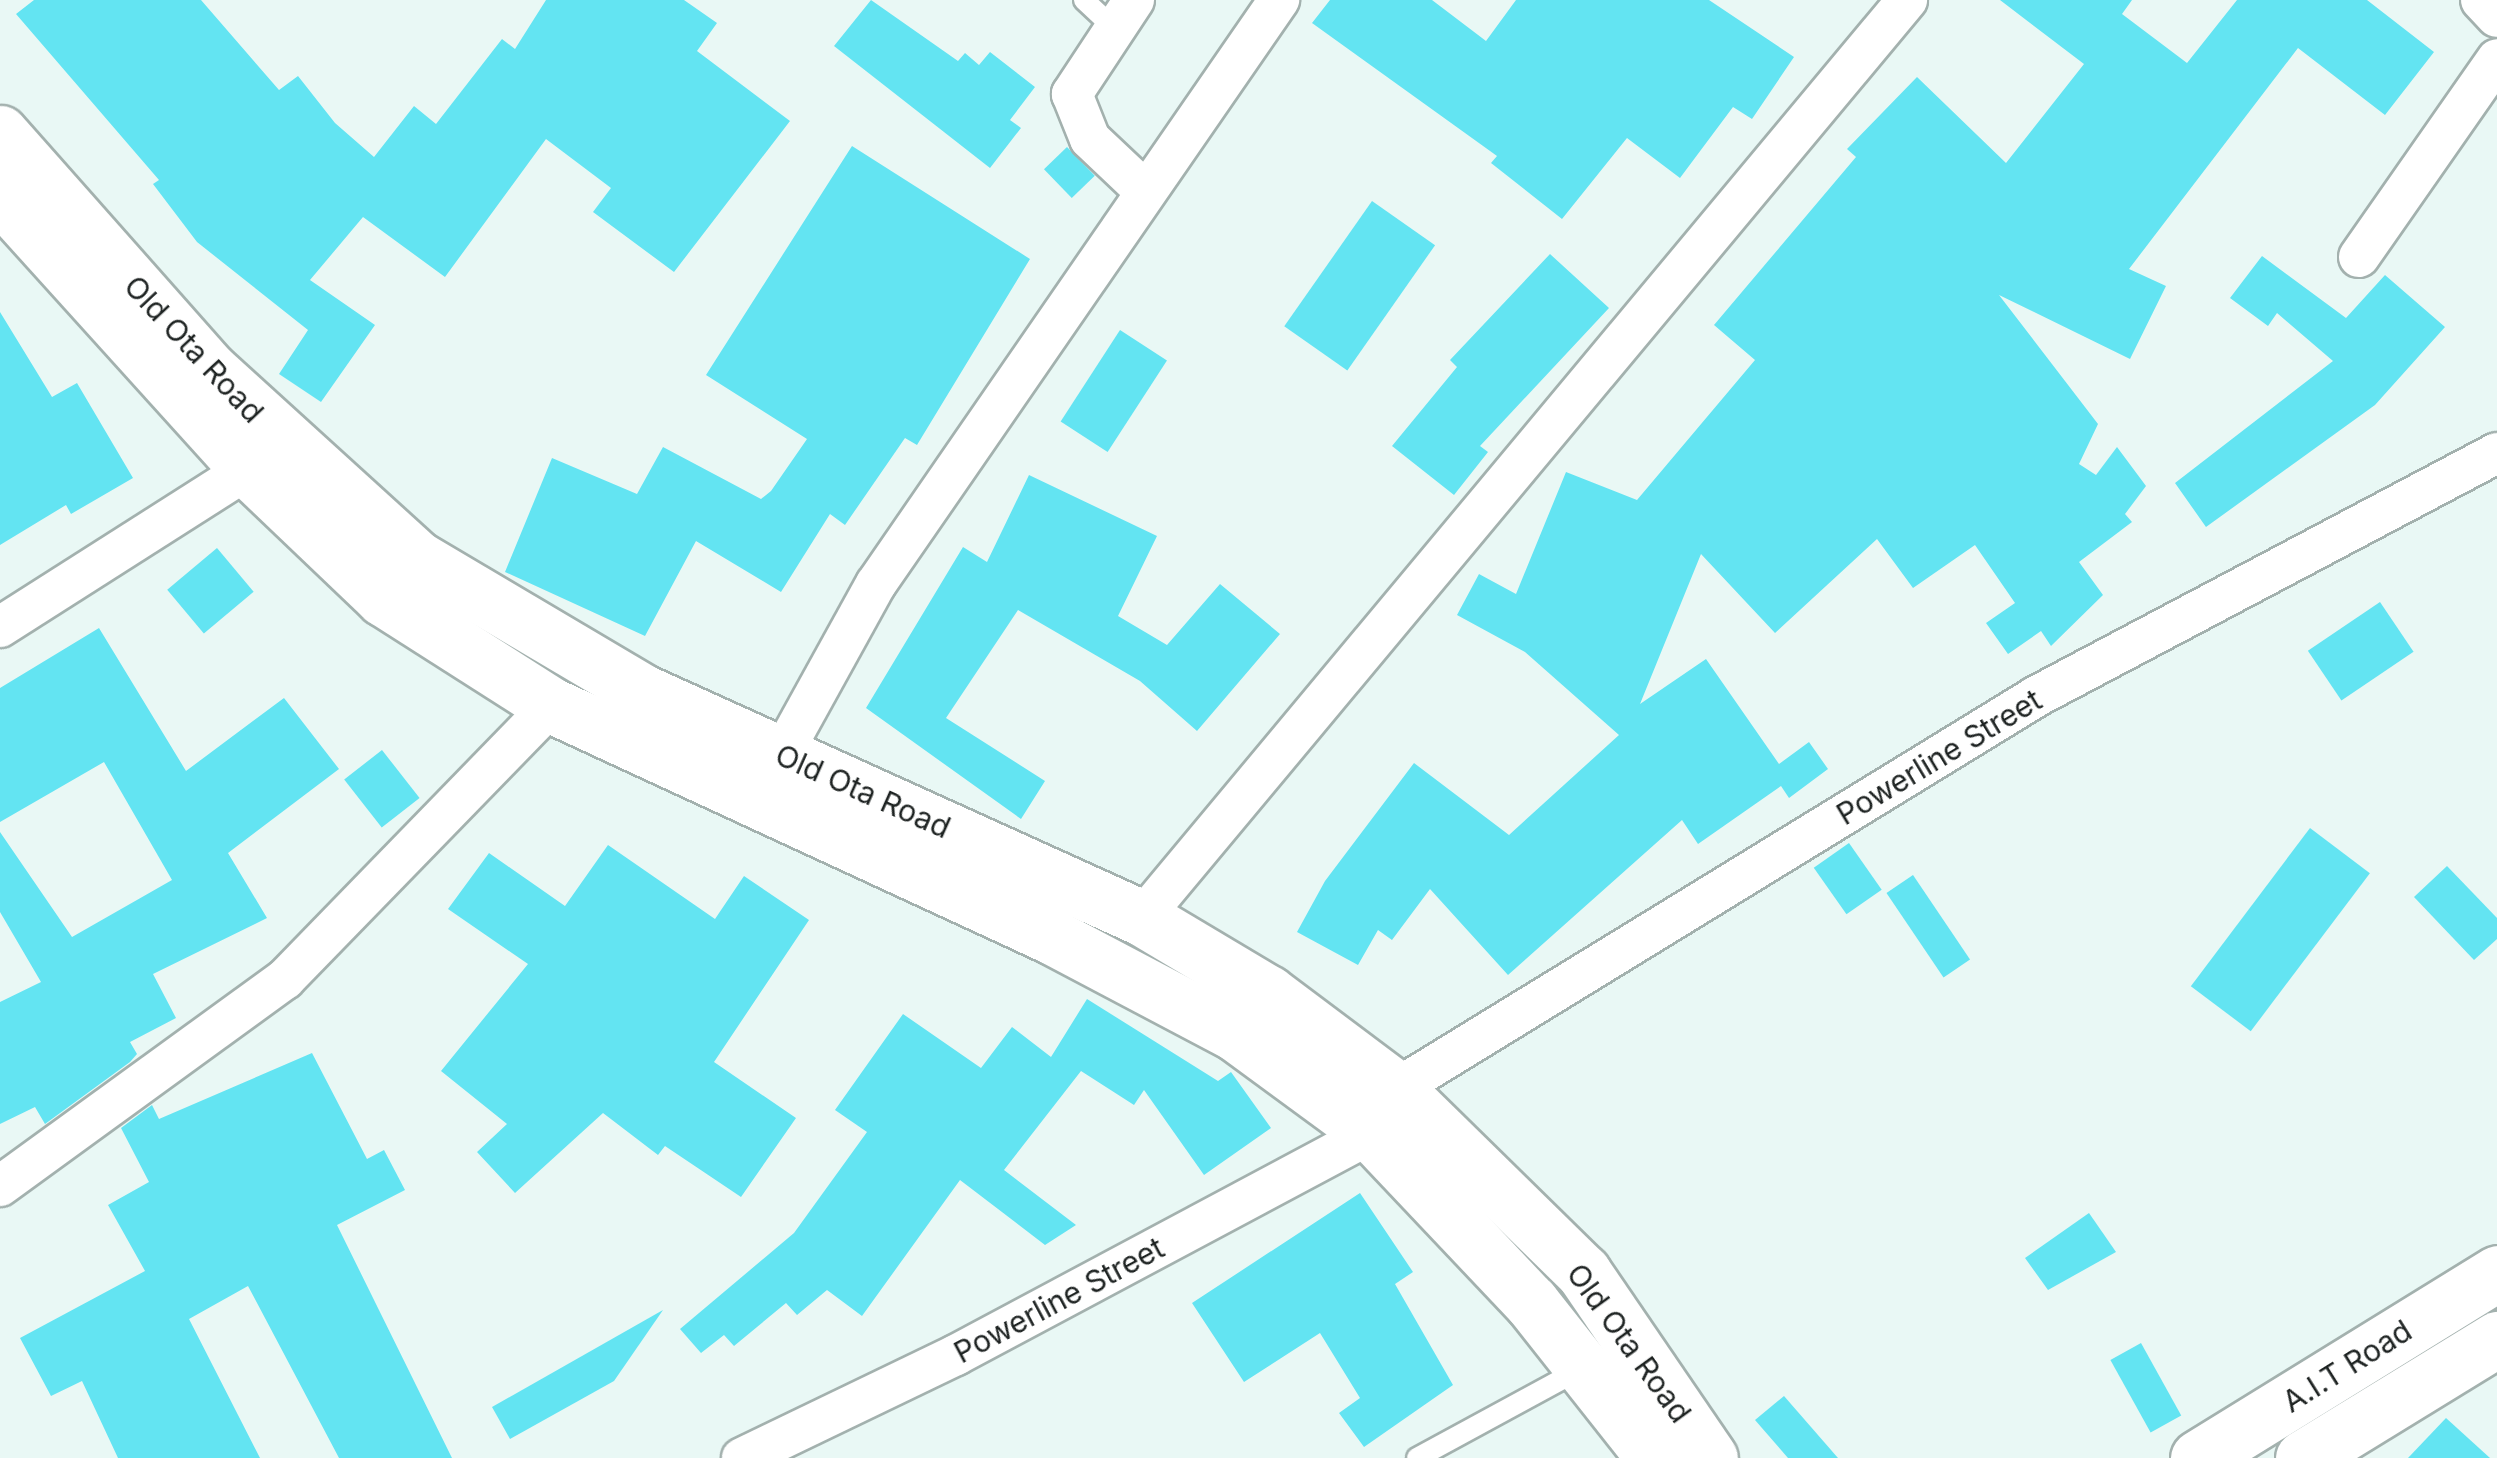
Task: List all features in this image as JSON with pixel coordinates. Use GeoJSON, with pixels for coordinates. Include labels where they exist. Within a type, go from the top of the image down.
{"type":"FeatureCollection","features":[{"type":"Feature","properties":{"kind":"street"},"geometry":{"type":"LineString","coordinates":[[782,754],[876,584],[1144,190],[1279,0]]}},
{"type":"Feature","properties":{"kind":"street"},"geometry":{"type":"LineString","coordinates":[[1142,918],[1907,0]]}},
{"type":"Feature","properties":{"kind":"street"},"geometry":{"type":"LineString","coordinates":[[2482,0],[2497,17]]}},
{"type":"Feature","properties":{"kind":"street"},"geometry":{"type":"LineString","coordinates":[[1124,14],[1072,94],[1074,112],[1090,139],[1144,190]]}},
{"type":"Feature","properties":{"kind":"street"},"geometry":{"type":"LineString","coordinates":[[2358,257],[2497,59]]}},
{"type":"Feature","properties":{"kind":"street","name":"Old Ota Road"},"geometry":{"type":"LineString","coordinates":[[0,133],[221,382],[418,559],[550,644],[1142,918],[1268,992],[1384,1111],[1583,1368],[1641,1454]]}},
{"type":"Feature","properties":{"kind":"street","name":"Old Ota Road"},"geometry":{"type":"LineString","coordinates":[[0,195],[248,469],[382,598],[551,705],[1051,936],[1384,1111],[1583,1272],[1710,1458]]}},
{"type":"Feature","properties":{"kind":"street","name":"Powerline Street"},"geometry":{"type":"LineString","coordinates":[[742,1458],[956,1355],[1384,1111],[2037,696],[2497,453]]}},
{"type":"Feature","properties":{"kind":"street"},"geometry":{"type":"LineString","coordinates":[[0,627],[248,469]]}},
{"type":"Feature","properties":{"kind":"street"},"geometry":{"type":"LineString","coordinates":[[0,1186],[285,979],[551,705]]}},
{"type":"Feature","properties":{"kind":"street","name":"A.I.T Road"},"geometry":{"type":"LineString","coordinates":[[2198,1458],[2497,1273]]}},
{"type":"Feature","properties":{"kind":"street","name":"A.I.T Road"},"geometry":{"type":"LineString","coordinates":[[2304,1458],[2497,1339]]}},
{"type":"Feature","properties":{"kind":"lane"},"geometry":{"type":"LineString","coordinates":[[1084,0],[1124,14]]}},
{"type":"Feature","properties":{"kind":"lane"},"geometry":{"type":"LineString","coordinates":[[1418,1458],[1583,1368]]}},
{"type":"Feature","properties":{"kind":"building"},"geometry":{"type":"Polygon","coordinates":[[[34,0],[201,0],[279,90],[298,76],[335,123],[374,157],[414,106],[436,124],[502,39],[515,49],[546,0],[684,0],[717,23],[697,51],[790,121],[674,272],[593,212],[611,188],[546,139],[445,277],[363,217],[310,280],[375,325],[321,402],[279,374],[308,330],[197,242],[153,184],[159,180],[16,14],[34,0]]]}},
{"type":"Feature","properties":{"kind":"building"},"geometry":{"type":"Polygon","coordinates":[[[871,0],[958,61],[965,53],[979,65],[990,52],[1035,87],[1010,120],[1021,128],[990,168],[834,46],[871,0]]]}},
{"type":"Feature","properties":{"kind":"building"},"geometry":{"type":"Polygon","coordinates":[[[1330,0],[1432,0],[1486,41],[1516,0],[1709,0],[1794,57],[1752,119],[1733,107],[1680,178],[1627,138],[1562,219],[1491,163],[1497,156],[1312,23],[1330,0]]]}},
{"type":"Feature","properties":{"kind":"building"},"geometry":{"type":"Polygon","coordinates":[[[2000,0],[2132,0],[2122,14],[2187,63],[2237,0],[2367,0],[2434,52],[2385,115],[2298,48],[2129,269],[2166,286],[2130,359],[1999,295],[2098,424],[2079,464],[2096,475],[2117,447],[2146,486],[2125,514],[2132,522],[2079,562],[2103,595],[2051,646],[2041,631],[2008,654],[1986,623],[2015,603],[1975,545],[1913,588],[1877,539],[1775,633],[1701,554],[1640,704],[1706,659],[1779,764],[1809,742],[1828,769],[1789,798],[1781,786],[1698,844],[1682,820],[1508,975],[1430,889],[1392,940],[1378,930],[1358,965],[1297,932],[1325,881],[1414,763],[1509,835],[1619,735],[1525,652],[1457,615],[1479,574],[1516,594],[1566,472],[1637,500],[1755,360],[1714,325],[1856,157],[1847,149],[1917,77],[2006,163],[2084,64],[2000,0]]]}},
{"type":"Feature","properties":{"kind":"building"},"geometry":{"type":"Polygon","coordinates":[[[852,146],[1030,259],[917,445],[905,438],[845,525],[830,514],[781,592],[696,541],[645,636],[505,572],[552,458],[637,494],[663,447],[761,499],[771,491],[807,439],[706,375],[852,146]]]}},
{"type":"Feature","properties":{"kind":"building"},"geometry":{"type":"Polygon","coordinates":[[[1067,147],[1095,176],[1072,198],[1044,169],[1067,147]]]}},
{"type":"Feature","properties":{"kind":"building"},"geometry":{"type":"Polygon","coordinates":[[[1372,201],[1435,245],[1347,370],[1284,326],[1372,201]]]}},
{"type":"Feature","properties":{"kind":"building"},"geometry":{"type":"Polygon","coordinates":[[[1550,254],[1609,308],[1480,446],[1488,452],[1454,495],[1392,446],[1457,367],[1450,360],[1550,254]]]}},
{"type":"Feature","properties":{"kind":"building"},"geometry":{"type":"Polygon","coordinates":[[[2262,256],[2346,318],[2385,275],[2445,327],[2375,405],[2206,527],[2175,483],[2333,361],[2277,313],[2268,326],[2230,298],[2262,256]]]}},
{"type":"Feature","properties":{"kind":"building"},"geometry":{"type":"Polygon","coordinates":[[[0,312],[52,397],[77,383],[133,478],[71,514],[66,505],[0,545],[0,312]]]}},
{"type":"Feature","properties":{"kind":"building"},"geometry":{"type":"Polygon","coordinates":[[[1120,330],[1167,360],[1108,452],[1061,421],[1120,330]]]}},
{"type":"Feature","properties":{"kind":"building"},"geometry":{"type":"Polygon","coordinates":[[[1029,475],[1157,536],[1118,616],[1167,645],[1220,584],[1280,634],[1197,731],[1140,681],[1018,610],[946,718],[1045,781],[1021,819],[866,708],[963,547],[987,562],[1029,475]]]}},
{"type":"Feature","properties":{"kind":"building"},"geometry":{"type":"Polygon","coordinates":[[[217,548],[254,592],[204,633],[167,590],[217,548]]]}},
{"type":"Feature","properties":{"kind":"building"},"geometry":{"type":"Polygon","coordinates":[[[2380,602],[2414,652],[2341,700],[2308,651],[2380,602]]]}},
{"type":"Feature","properties":{"kind":"building"},"geometry":{"type":"Polygon","coordinates":[[[99,628],[186,771],[284,698],[339,769],[228,853],[267,918],[153,974],[176,1018],[130,1042],[137,1054],[130,1062],[45,1124],[35,1107],[0,1124],[0,1002],[41,982],[0,912],[0,832],[72,937],[172,880],[104,762],[0,822],[0,688],[99,628]]]}},
{"type":"Feature","properties":{"kind":"building"},"geometry":{"type":"Polygon","coordinates":[[[382,750],[420,798],[382,828],[344,780],[382,750]]]}},
{"type":"Feature","properties":{"kind":"building"},"geometry":{"type":"Polygon","coordinates":[[[2310,828],[2370,873],[2251,1031],[2191,986],[2310,828]]]}},
{"type":"Feature","properties":{"kind":"building"},"geometry":{"type":"Polygon","coordinates":[[[1849,843],[1882,890],[1846,914],[1814,868],[1849,843]]]}},
{"type":"Feature","properties":{"kind":"building"},"geometry":{"type":"Polygon","coordinates":[[[608,845],[715,919],[744,876],[809,920],[714,1062],[796,1118],[741,1197],[665,1146],[658,1155],[603,1113],[515,1193],[477,1152],[507,1124],[441,1071],[528,964],[448,909],[489,853],[565,906],[608,845]]]}},
{"type":"Feature","properties":{"kind":"building"},"geometry":{"type":"Polygon","coordinates":[[[2447,866],[2497,918],[2497,939],[2474,960],[2414,897],[2447,866]]]}},
{"type":"Feature","properties":{"kind":"building"},"geometry":{"type":"Polygon","coordinates":[[[1913,875],[1970,960],[1944,977],[1886,893],[1913,875]]]}},
{"type":"Feature","properties":{"kind":"building"},"geometry":{"type":"Polygon","coordinates":[[[1087,999],[1218,1081],[1231,1072],[1271,1128],[1204,1175],[1144,1090],[1134,1105],[1081,1071],[1004,1170],[1076,1225],[1045,1245],[960,1180],[862,1316],[827,1290],[797,1315],[786,1303],[734,1346],[724,1335],[701,1353],[680,1329],[794,1233],[867,1132],[835,1110],[903,1014],[981,1068],[1012,1027],[1051,1057],[1087,999]]]}},
{"type":"Feature","properties":{"kind":"building"},"geometry":{"type":"Polygon","coordinates":[[[312,1053],[367,1159],[384,1150],[405,1190],[337,1225],[452,1458],[339,1458],[248,1286],[189,1319],[260,1458],[118,1458],[82,1381],[51,1396],[20,1338],[145,1271],[108,1205],[149,1182],[121,1128],[152,1105],[159,1119],[312,1053]]]}},
{"type":"Feature","properties":{"kind":"building"},"geometry":{"type":"Polygon","coordinates":[[[1360,1193],[1413,1272],[1395,1284],[1453,1385],[1364,1447],[1339,1413],[1360,1398],[1320,1333],[1244,1382],[1192,1303],[1360,1193]]]}},
{"type":"Feature","properties":{"kind":"building"},"geometry":{"type":"Polygon","coordinates":[[[2089,1213],[2116,1252],[2048,1290],[2025,1258],[2089,1213]]]}},
{"type":"Feature","properties":{"kind":"building"},"geometry":{"type":"Polygon","coordinates":[[[663,1310],[614,1381],[510,1439],[492,1407],[663,1310]]]}},
{"type":"Feature","properties":{"kind":"building"},"geometry":{"type":"Polygon","coordinates":[[[2141,1343],[2181,1416],[2151,1433],[2110,1360],[2141,1343]]]}},
{"type":"Feature","properties":{"kind":"building"},"geometry":{"type":"Polygon","coordinates":[[[1784,1396],[1838,1458],[1788,1458],[1755,1420],[1784,1396]]]}},
{"type":"Feature","properties":{"kind":"building"},"geometry":{"type":"Polygon","coordinates":[[[2446,1418],[2490,1458],[2408,1458],[2446,1418]]]}}]}
